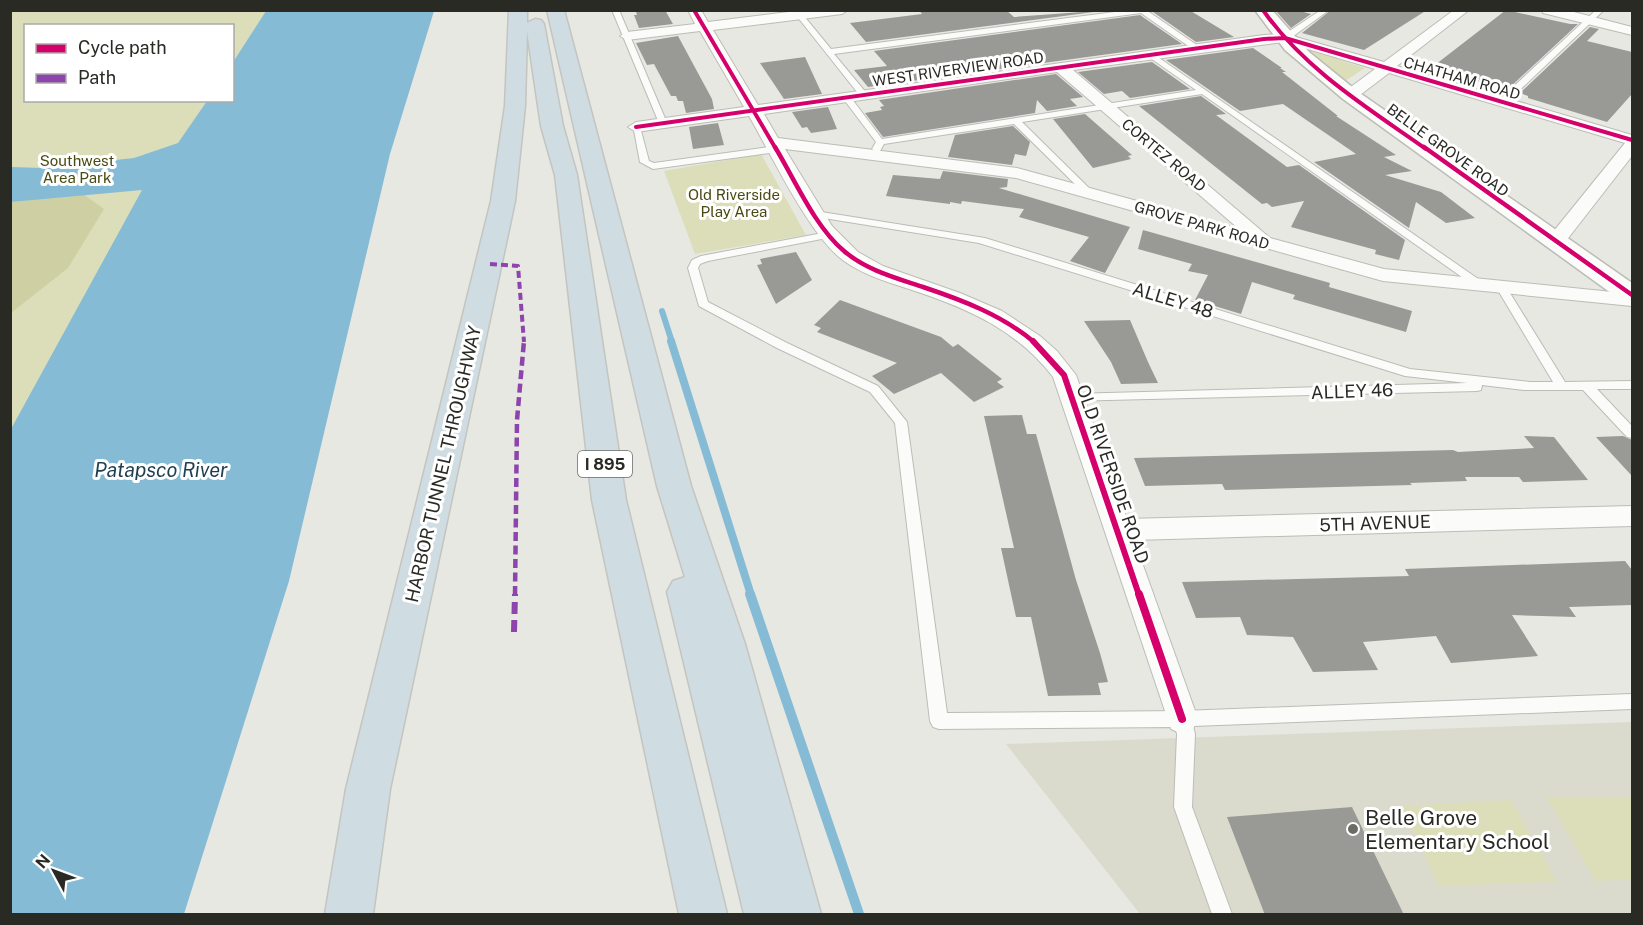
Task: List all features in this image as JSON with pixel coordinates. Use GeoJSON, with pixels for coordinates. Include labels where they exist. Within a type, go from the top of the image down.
{"type":"FeatureCollection","features":[{"type":"Feature","properties":{"kind":"highway","name":"HARBOR TUNNEL THROUGHWAY"},"geometry":{"type":"LineString","coordinates":[[349,915],[368,789],[503,201],[513,141],[520,63],[518,10]]}},
{"type":"Feature","properties":{"kind":"highway","name":"I 895"},"geometry":{"type":"LineString","coordinates":[[531,10],[536,26],[552,126],[566,175],[609,500],[703,915]]}},
{"type":"Feature","properties":{"kind":"highway"},"geometry":{"type":"LineString","coordinates":[[555,10],[674,486],[724,644],[797,915]]}},
{"type":"Feature","properties":{"kind":"highway"},"geometry":{"type":"LineString","coordinates":[[674,486],[679,567],[768,915]]}},
{"type":"Feature","properties":{"kind":"main road","name":"BELLE GROVE ROAD"},"geometry":{"type":"LineString","coordinates":[[1263,10],[1285,38],[1312,65],[1350,95],[1632,298]]}},
{"type":"Feature","properties":{"kind":"street"},"geometry":{"type":"LineString","coordinates":[[627,36],[699,19],[842,10]]}},
{"type":"Feature","properties":{"kind":"street"},"geometry":{"type":"LineString","coordinates":[[1350,95],[1463,10]]}},
{"type":"Feature","properties":{"kind":"street"},"geometry":{"type":"LineString","coordinates":[[1548,10],[1632,31]]}},
{"type":"Feature","properties":{"kind":"street","name":"OLD RIVERSIDE ROAD"},"geometry":{"type":"LineString","coordinates":[[699,19],[828,235],[856,261],[872,269],[970,303],[1000,317],[1052,358],[1064,375],[1182,719]]}},
{"type":"Feature","properties":{"kind":"street","name":"WEST RIVERVIEW ROAD"},"geometry":{"type":"LineString","coordinates":[[636,127],[1197,48],[1285,38]]}},
{"type":"Feature","properties":{"kind":"street","name":"CHATHAM ROAD"},"geometry":{"type":"LineString","coordinates":[[1285,38],[1632,140]]}},
{"type":"Feature","properties":{"kind":"street","name":"CORTEZ ROAD"},"geometry":{"type":"LineString","coordinates":[[1060,68],[1268,243]]}},
{"type":"Feature","properties":{"kind":"street","name":"GROVE PARK ROAD"},"geometry":{"type":"LineString","coordinates":[[775,145],[877,148],[1017,173],[1383,275],[1632,298]]}},
{"type":"Feature","properties":{"kind":"street"},"geometry":{"type":"LineString","coordinates":[[1555,242],[1632,145]]}},
{"type":"Feature","properties":{"kind":"street","name":"5TH AVENUE"},"geometry":{"type":"LineString","coordinates":[[1117,530],[1632,516]]}},
{"type":"Feature","properties":{"kind":"lane"},"geometry":{"type":"LineString","coordinates":[[615,10],[663,123]]}},
{"type":"Feature","properties":{"kind":"lane"},"geometry":{"type":"LineString","coordinates":[[1285,38],[1326,10]]}},
{"type":"Feature","properties":{"kind":"lane"},"geometry":{"type":"LineString","coordinates":[[1502,102],[1601,10]]}},
{"type":"Feature","properties":{"kind":"lane"},"geometry":{"type":"LineString","coordinates":[[829,52],[1146,11],[1197,48]]}},
{"type":"Feature","properties":{"kind":"lane"},"geometry":{"type":"LineString","coordinates":[[797,13],[864,95]]}},
{"type":"Feature","properties":{"kind":"lane"},"geometry":{"type":"LineString","coordinates":[[1152,55],[1480,285]]}},
{"type":"Feature","properties":{"kind":"lane"},"geometry":{"type":"LineString","coordinates":[[846,97],[877,148],[1016,121],[1204,91]]}},
{"type":"Feature","properties":{"kind":"lane"},"geometry":{"type":"LineString","coordinates":[[1016,121],[1089,194]]}},
{"type":"Feature","properties":{"kind":"lane"},"geometry":{"type":"LineString","coordinates":[[636,127],[645,162],[653,166],[775,145]]}},
{"type":"Feature","properties":{"kind":"lane","name":"ALLEY 48"},"geometry":{"type":"LineString","coordinates":[[815,214],[981,240],[1409,373],[1531,386]]}},
{"type":"Feature","properties":{"kind":"lane"},"geometry":{"type":"LineString","coordinates":[[828,235],[705,258],[696,262],[693,268],[703,304],[781,345],[874,388],[900,422],[939,721],[1182,719],[1632,702]]}},
{"type":"Feature","properties":{"kind":"lane"},"geometry":{"type":"LineString","coordinates":[[1501,287],[1561,385]]}},
{"type":"Feature","properties":{"kind":"lane"},"geometry":{"type":"LineString","coordinates":[[1586,385],[1632,434]]}},
{"type":"Feature","properties":{"kind":"lane","name":"ALLEY 46"},"geometry":{"type":"LineString","coordinates":[[1071,398],[1632,385]]}},
{"type":"Feature","properties":{"kind":"lane"},"geometry":{"type":"LineString","coordinates":[[1182,719],[1186,734],[1183,807],[1222,915]]}},
{"type":"Feature","properties":{"kind":"shaded area","name":"Belle Grove Elementary School"},"geometry":{"type":"Polygon","coordinates":[[[1632,722],[1632,914],[1140,914],[1006,744],[1632,722]]]}},
{"type":"Feature","properties":{"kind":"green space","name":"Southwest Area Park"},"geometry":{"type":"Polygon","coordinates":[[[11,11],[266,11],[234,60],[234,24],[24,24],[24,102],[206,102],[11,429],[11,11]]]}},
{"type":"Feature","properties":{"kind":"green space"},"geometry":{"type":"Polygon","coordinates":[[[1308,50],[1365,68],[1345,81],[1308,50]]]}},
{"type":"Feature","properties":{"kind":"green space","name":"Old Riverside Play Area"},"geometry":{"type":"Polygon","coordinates":[[[761,154],[806,235],[695,254],[664,171],[761,154]]]}},
{"type":"Feature","properties":{"kind":"green space"},"geometry":{"type":"Polygon","coordinates":[[[83,194],[104,209],[68,268],[11,313],[11,202],[83,194]]]}},
{"type":"Feature","properties":{"kind":"green space"},"geometry":{"type":"Polygon","coordinates":[[[1632,797],[1632,879],[1596,881],[1547,798],[1632,797]]]}},
{"type":"Feature","properties":{"kind":"green space"},"geometry":{"type":"Polygon","coordinates":[[[1511,800],[1557,882],[1439,886],[1401,806],[1511,800]]]}},
{"type":"Feature","properties":{"kind":"water","name":"Patapsco River"},"geometry":{"type":"Polygon","coordinates":[[[266,11],[434,11],[390,154],[289,581],[184,914],[11,914],[11,429],[142,190],[11,202],[11,167],[42,168],[134,158],[178,143],[206,102],[234,102],[234,60],[266,11]]]}},
{"type":"Feature","properties":{"kind":"building"},"geometry":{"type":"Polygon","coordinates":[[[665,10],[673,24],[639,28],[634,15],[637,15],[636,12],[665,10]]]}},
{"type":"Feature","properties":{"kind":"building"},"geometry":{"type":"Polygon","coordinates":[[[919,10],[1006,10],[1014,17],[1109,10],[866,42],[850,23],[922,14],[919,10]]]}},
{"type":"Feature","properties":{"kind":"building"},"geometry":{"type":"Polygon","coordinates":[[[1155,10],[1189,10],[1234,37],[1196,42],[1153,12],[1155,10]]]}},
{"type":"Feature","properties":{"kind":"building"},"geometry":{"type":"Polygon","coordinates":[[[1275,10],[1296,10],[1311,14],[1291,28],[1275,10]]]}},
{"type":"Feature","properties":{"kind":"building"},"geometry":{"type":"Polygon","coordinates":[[[1331,10],[1427,10],[1364,50],[1302,33],[1331,10]]]}},
{"type":"Feature","properties":{"kind":"building"},"geometry":{"type":"Polygon","coordinates":[[[1506,10],[1578,24],[1507,90],[1431,68],[1506,10]]]}},
{"type":"Feature","properties":{"kind":"building"},"geometry":{"type":"Polygon","coordinates":[[[1140,15],[1182,44],[868,87],[854,70],[887,66],[874,51],[1140,15]]]}},
{"type":"Feature","properties":{"kind":"building"},"geometry":{"type":"Polygon","coordinates":[[[1590,27],[1599,29],[1587,41],[1632,52],[1632,94],[1607,122],[1528,98],[1520,93],[1590,27]]]}},
{"type":"Feature","properties":{"kind":"building"},"geometry":{"type":"Polygon","coordinates":[[[678,36],[712,99],[714,109],[686,113],[683,101],[678,101],[676,96],[671,96],[654,64],[647,65],[636,43],[678,36]]]}},
{"type":"Feature","properties":{"kind":"building"},"geometry":{"type":"Polygon","coordinates":[[[1253,48],[1282,68],[1280,68],[1286,72],[1282,72],[1338,116],[1336,116],[1396,155],[1384,157],[1412,171],[1385,175],[1441,192],[1475,218],[1446,223],[1416,202],[1409,228],[1314,162],[1356,154],[1283,104],[1240,111],[1166,60],[1253,48]]]}},
{"type":"Feature","properties":{"kind":"building"},"geometry":{"type":"Polygon","coordinates":[[[805,57],[822,94],[784,99],[760,63],[805,57]]]}},
{"type":"Feature","properties":{"kind":"building"},"geometry":{"type":"Polygon","coordinates":[[[1152,62],[1190,89],[1130,98],[1122,91],[1104,94],[1078,72],[1152,62]]]}},
{"type":"Feature","properties":{"kind":"building"},"geometry":{"type":"Polygon","coordinates":[[[1056,74],[1083,97],[1070,99],[1077,106],[1047,111],[1037,100],[1035,113],[883,137],[865,113],[882,110],[880,107],[884,106],[879,100],[1056,74]]]}},
{"type":"Feature","properties":{"kind":"building"},"geometry":{"type":"Polygon","coordinates":[[[1201,96],[1226,114],[1216,115],[1287,167],[1299,165],[1405,240],[1399,260],[1375,254],[1376,250],[1291,227],[1304,201],[1272,207],[1267,203],[1262,204],[1139,106],[1201,96]]]}},
{"type":"Feature","properties":{"kind":"building"},"geometry":{"type":"Polygon","coordinates":[[[828,107],[837,129],[811,133],[807,127],[802,128],[792,112],[828,107]]]}},
{"type":"Feature","properties":{"kind":"building"},"geometry":{"type":"Polygon","coordinates":[[[1085,114],[1132,155],[1128,156],[1131,159],[1093,168],[1053,119],[1085,114]]]}},
{"type":"Feature","properties":{"kind":"building"},"geometry":{"type":"Polygon","coordinates":[[[718,123],[724,145],[693,149],[689,127],[718,123]]]}},
{"type":"Feature","properties":{"kind":"building"},"geometry":{"type":"Polygon","coordinates":[[[1013,126],[1030,142],[1026,156],[1015,154],[1012,165],[948,157],[955,135],[1013,126]]]}},
{"type":"Feature","properties":{"kind":"building"},"geometry":{"type":"Polygon","coordinates":[[[943,171],[1008,179],[1007,187],[999,188],[1130,227],[1105,273],[1070,261],[1089,237],[1019,217],[1024,209],[962,201],[961,204],[950,202],[950,204],[886,196],[893,175],[940,179],[943,171]]]}},
{"type":"Feature","properties":{"kind":"building"},"geometry":{"type":"Polygon","coordinates":[[[1143,230],[1330,283],[1329,287],[1412,311],[1406,332],[1293,299],[1295,295],[1252,282],[1241,314],[1195,300],[1208,275],[1188,271],[1192,264],[1138,249],[1143,230]]]}},
{"type":"Feature","properties":{"kind":"building"},"geometry":{"type":"Polygon","coordinates":[[[796,252],[812,280],[776,304],[757,265],[762,264],[760,259],[796,252]]]}},
{"type":"Feature","properties":{"kind":"building"},"geometry":{"type":"Polygon","coordinates":[[[840,300],[941,337],[953,347],[958,344],[1002,379],[997,382],[1004,387],[974,402],[941,373],[894,394],[872,376],[897,363],[817,332],[821,328],[814,325],[840,300]]]}},
{"type":"Feature","properties":{"kind":"building"},"geometry":{"type":"Polygon","coordinates":[[[1130,320],[1158,383],[1121,384],[1111,362],[1084,321],[1130,320]]]}},
{"type":"Feature","properties":{"kind":"building"},"geometry":{"type":"Polygon","coordinates":[[[1022,415],[1027,434],[1036,434],[1076,580],[1100,653],[1108,682],[1098,683],[1101,695],[1048,696],[1031,617],[1016,617],[1001,548],[1014,548],[984,416],[1022,415]]]}},
{"type":"Feature","properties":{"kind":"building"},"geometry":{"type":"Polygon","coordinates":[[[1524,436],[1554,437],[1588,480],[1523,482],[1519,477],[1465,477],[1467,481],[1410,483],[1412,485],[1225,490],[1222,484],[1145,486],[1134,458],[1453,450],[1458,452],[1534,448],[1524,436]]]}},
{"type":"Feature","properties":{"kind":"building"},"geometry":{"type":"Polygon","coordinates":[[[1623,436],[1632,440],[1632,476],[1596,437],[1623,436]]]}},
{"type":"Feature","properties":{"kind":"building"},"geometry":{"type":"Polygon","coordinates":[[[1625,561],[1632,570],[1632,605],[1569,607],[1576,617],[1512,615],[1538,656],[1451,663],[1436,636],[1363,642],[1378,670],[1313,672],[1293,637],[1247,635],[1240,617],[1196,618],[1182,582],[1409,576],[1405,569],[1625,561]]]}},
{"type":"Feature","properties":{"kind":"building"},"geometry":{"type":"Polygon","coordinates":[[[1352,807],[1404,915],[1265,915],[1227,817],[1352,807]]]}},
{"type":"Feature","properties":{"kind":"waterway"},"geometry":{"type":"LineString","coordinates":[[662,311],[672,342]]}},
{"type":"Feature","properties":{"kind":"waterway"},"geometry":{"type":"LineString","coordinates":[[671,341],[751,595]]}},
{"type":"Feature","properties":{"kind":"waterway"},"geometry":{"type":"LineString","coordinates":[[750,594],[859,914]]}},
{"type":"Feature","properties":{"kind":"marked path"},"geometry":{"type":"LineString","coordinates":[[490,264],[518,266],[524,346],[517,420],[514,632]]}},
{"type":"Feature","properties":{"kind":"cycle path"},"geometry":{"type":"LineString","coordinates":[[694,10],[819,221],[839,246],[851,257],[870,268],[953,297],[995,316],[1032,340],[1064,375],[1182,719]]}},
{"type":"Feature","properties":{"kind":"cycle path"},"geometry":{"type":"LineString","coordinates":[[1263,10],[1292,46],[1350,95],[1632,295]]}},
{"type":"Feature","properties":{"kind":"cycle path"},"geometry":{"type":"LineString","coordinates":[[636,127],[1264,39],[1285,38],[1632,140]]}},
{"type":"Feature","properties":{"kind":"place","name":"Belle Grove Elementary School"},"geometry":{"type":"Point","coordinates":[1353,829]}}]}
